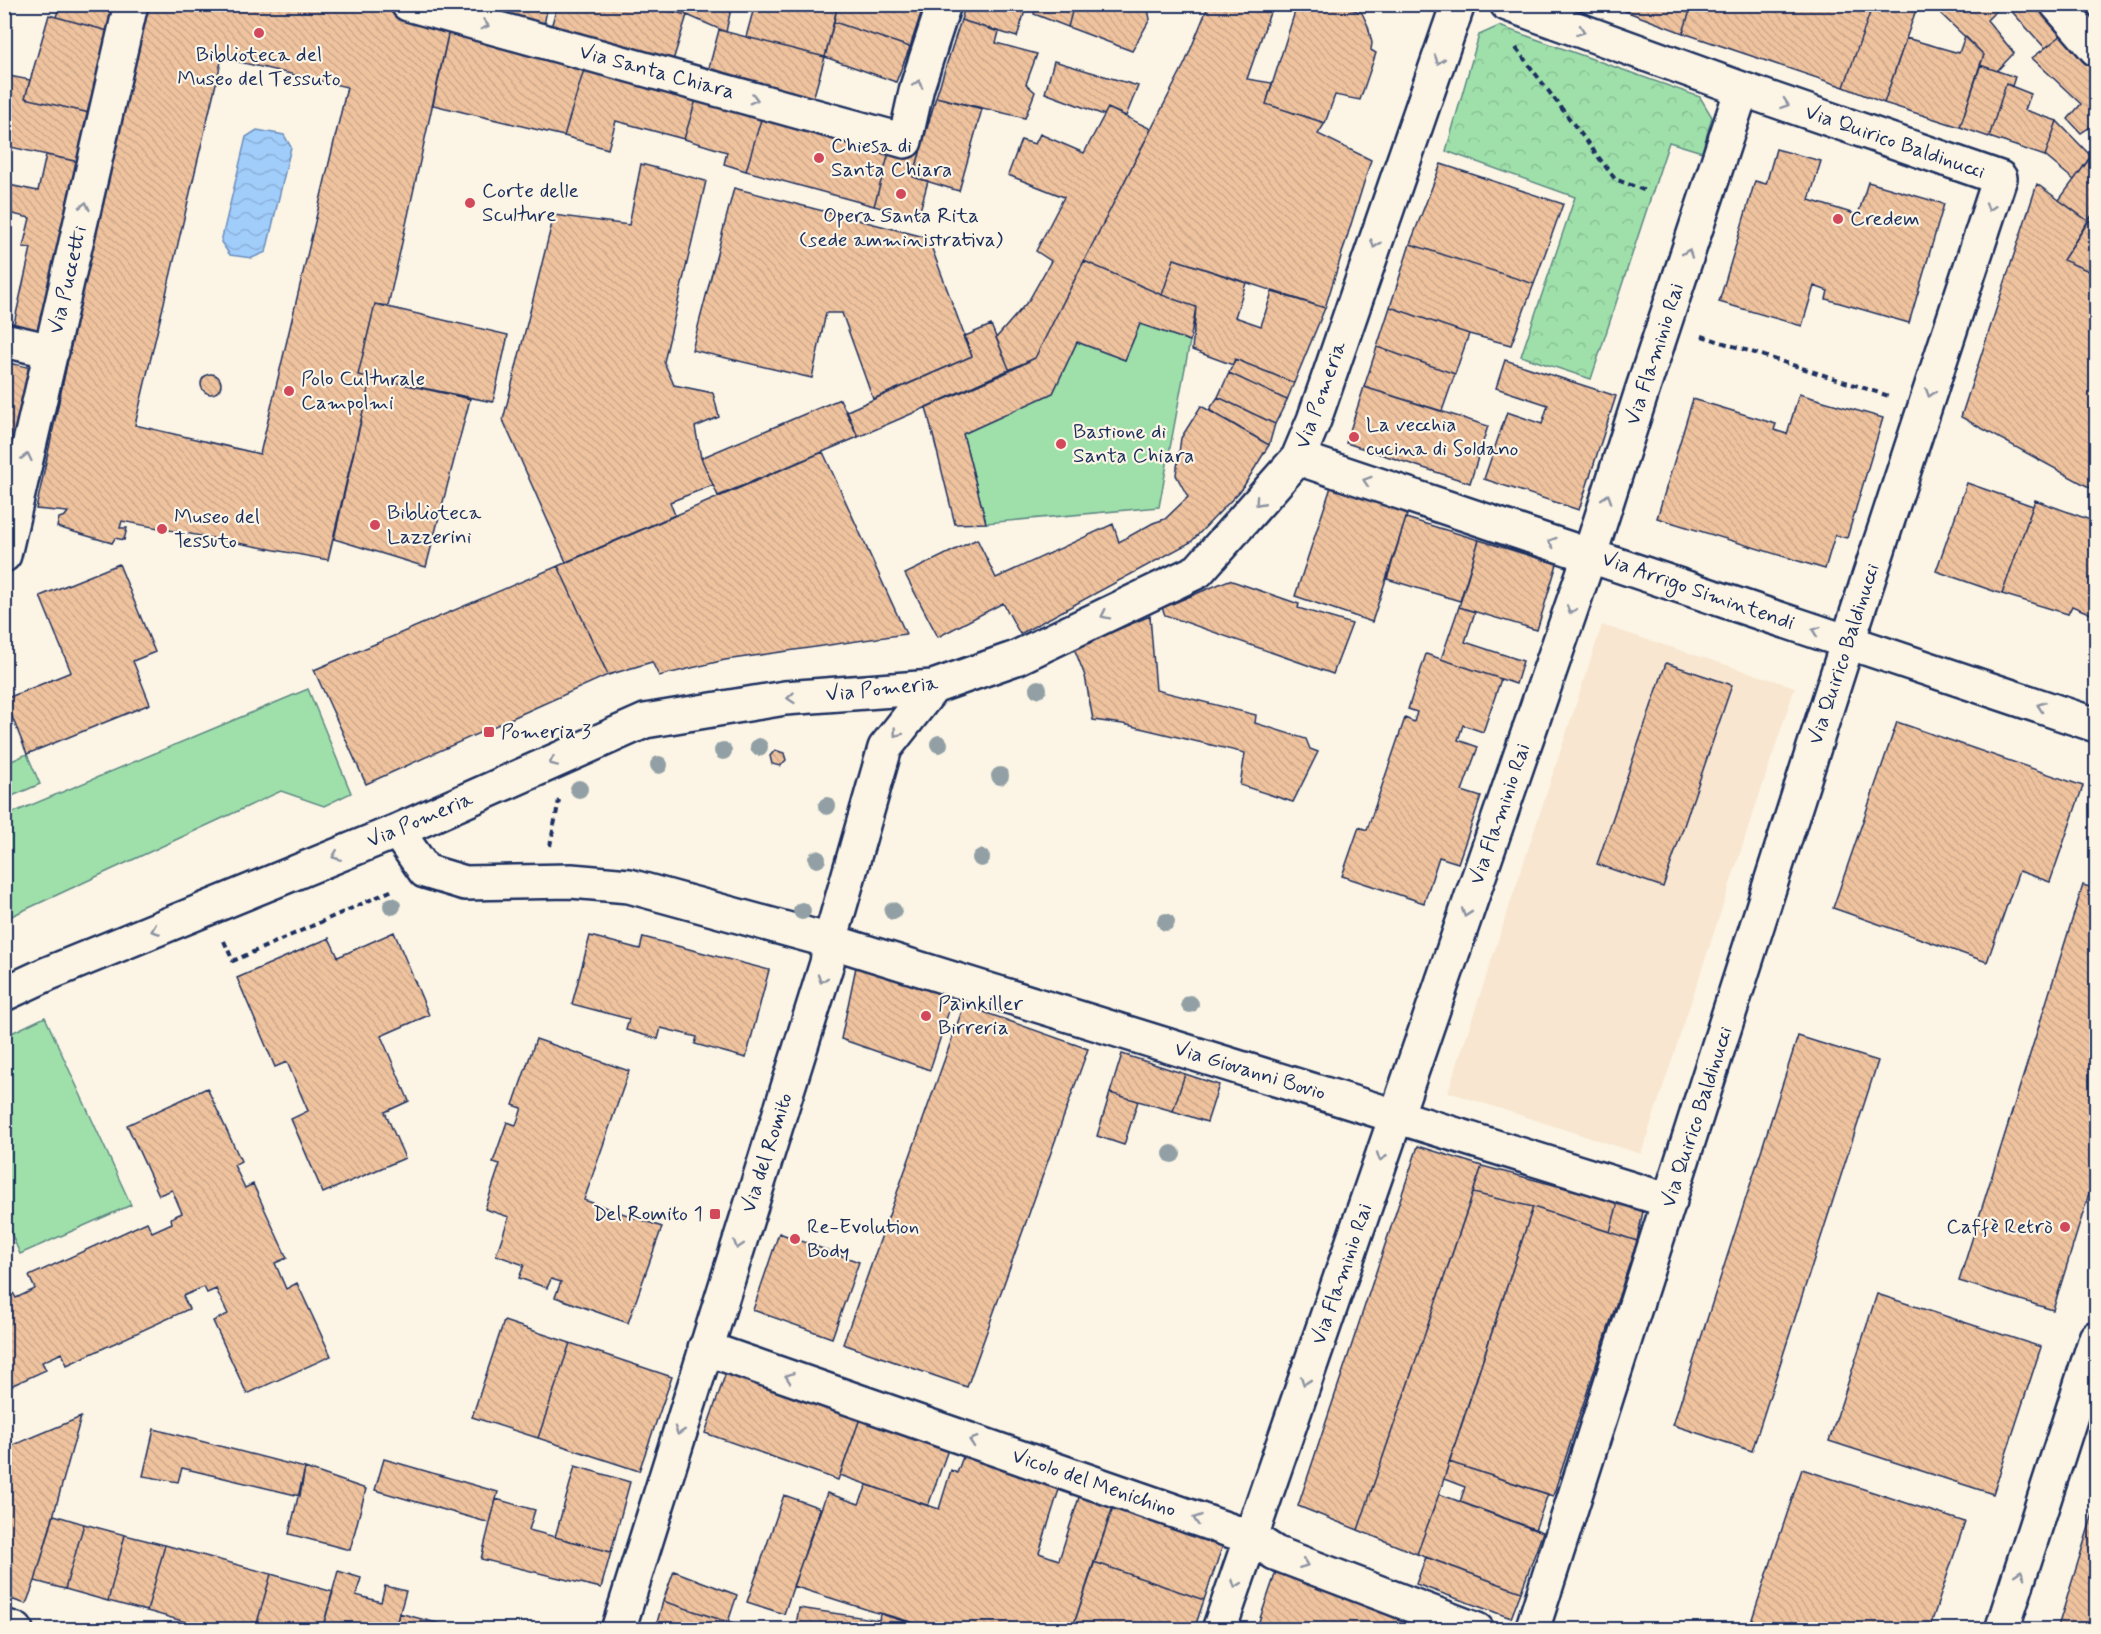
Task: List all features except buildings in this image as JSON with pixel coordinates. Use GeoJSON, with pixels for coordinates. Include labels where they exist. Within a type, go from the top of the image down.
{"type":"FeatureCollection","features":[{"type":"Feature","properties":{"kind":"street","name":"Via Puccetti"},"geometry":{"type":"LineString","coordinates":[[4,555],[131,4]]}},
{"type":"Feature","properties":{"kind":"street","name":"Via Santa Chiara"},"geometry":{"type":"LineString","coordinates":[[408,4],[905,141],[917,87],[944,4]]}},
{"type":"Feature","properties":{"kind":"street","name":"Via Pomeria"},"geometry":{"type":"LineString","coordinates":[[4,994],[47,974],[397,831],[645,721],[785,698],[933,687],[1016,658],[1198,571],[1298,458],[1314,420],[1458,4]]}},
{"type":"Feature","properties":{"kind":"street","name":"Via Quirico Baldinucci"},"geometry":{"type":"LineString","coordinates":[[1507,4],[1742,89],[2000,178],[1848,641],[1532,1629]]}},
{"type":"Feature","properties":{"kind":"street"},"geometry":{"type":"LineString","coordinates":[[2057,4],[2097,49]]}},
{"type":"Feature","properties":{"kind":"street","name":"Via Flaminio Rai"},"geometry":{"type":"LineString","coordinates":[[1219,1629],[1590,554],[1742,89]]}},
{"type":"Feature","properties":{"kind":"street"},"geometry":{"type":"LineString","coordinates":[[4,340],[52,351]]}},
{"type":"Feature","properties":{"kind":"street","name":"Via Arrigo Simintendi"},"geometry":{"type":"LineString","coordinates":[[1298,458],[2097,725]]}},
{"type":"Feature","properties":{"kind":"street","name":"Via del Romito"},"geometry":{"type":"LineString","coordinates":[[618,1629],[827,963],[830,941],[885,747],[933,687]]}},
{"type":"Feature","properties":{"kind":"street","name":"Via Giovanni Bovio"},"geometry":{"type":"LineString","coordinates":[[397,831],[425,871],[465,883],[571,881],[629,886],[830,941],[1670,1201]]}},
{"type":"Feature","properties":{"kind":"street"},"geometry":{"type":"LineString","coordinates":[[2002,1629],[2097,1338]]}},
{"type":"Feature","properties":{"kind":"street","name":"Vicolo del Menichino"},"geometry":{"type":"LineString","coordinates":[[705,1348],[1252,1538],[1275,1553],[1477,1629]]}},
{"type":"Feature","properties":{"kind":"street"},"geometry":{"type":"LineString","coordinates":[[4,1626],[16,1629]]}},
{"type":"Feature","properties":{"kind":"path"},"geometry":{"type":"LineString","coordinates":[[1513,44],[1615,179],[1646,190]]}},
{"type":"Feature","properties":{"kind":"path"},"geometry":{"type":"LineString","coordinates":[[1702,336],[1925,408]]}},
{"type":"Feature","properties":{"kind":"path"},"geometry":{"type":"LineString","coordinates":[[543,882],[561,789],[549,764]]}},
{"type":"Feature","properties":{"kind":"path"},"geometry":{"type":"LineString","coordinates":[[220,932],[233,961],[394,889],[404,891]]}},
{"type":"Feature","properties":{"kind":"shaded area"},"geometry":{"type":"Polygon","coordinates":[[[1602,625],[1795,687],[1641,1154],[1448,1092],[1602,625]]]}},
{"type":"Feature","properties":{"kind":"green space"},"geometry":{"type":"Polygon","coordinates":[[[1499,26],[1700,97],[1712,117],[1702,152],[1669,142],[1591,379],[1521,356],[1575,197],[1446,151],[1479,35],[1499,26]]]}},
{"type":"Feature","properties":{"kind":"green space"},"geometry":{"type":"Polygon","coordinates":[[[1140,324],[1190,341],[1159,507],[986,523],[963,434],[1053,393],[1077,342],[1125,360],[1140,324]]]}},
{"type":"Feature","properties":{"kind":"green space"},"geometry":{"type":"Polygon","coordinates":[[[308,689],[351,793],[324,806],[281,791],[5,919],[5,816],[308,689]]]}},
{"type":"Feature","properties":{"kind":"green space"},"geometry":{"type":"Polygon","coordinates":[[[27,754],[40,784],[5,799],[5,764],[27,754]]]}},
{"type":"Feature","properties":{"kind":"green space"},"geometry":{"type":"Polygon","coordinates":[[[45,1017],[131,1205],[20,1254],[5,1219],[5,1036],[45,1017]]]}},
{"type":"Feature","properties":{"kind":"water"},"geometry":{"type":"Polygon","coordinates":[[[257,130],[284,135],[291,147],[266,252],[252,258],[230,255],[221,242],[246,137],[257,130]]]}},
{"type":"Feature","properties":{"kind":"place","name":"Biblioteca del Museo del Tessuto"},"geometry":{"type":"Point","coordinates":[259,33]}},
{"type":"Feature","properties":{"kind":"place","name":"Chiesa di Santa Chiara"},"geometry":{"type":"Point","coordinates":[819,158]}},
{"type":"Feature","properties":{"kind":"place","name":"Opera Santa Rita (sede amministrativa)"},"geometry":{"type":"Point","coordinates":[901,194]}},
{"type":"Feature","properties":{"kind":"place","name":"Corte delle Sculture"},"geometry":{"type":"Point","coordinates":[470,203]}},
{"type":"Feature","properties":{"kind":"place","name":"Credem"},"geometry":{"type":"Point","coordinates":[1838,219]}},
{"type":"Feature","properties":{"kind":"place","name":"Polo Culturale Campolmi"},"geometry":{"type":"Point","coordinates":[289,391]}},
{"type":"Feature","properties":{"kind":"place","name":"La vecchia cucina di Soldano"},"geometry":{"type":"Point","coordinates":[1354,437]}},
{"type":"Feature","properties":{"kind":"place","name":"Bastione di Santa Chiara"},"geometry":{"type":"Point","coordinates":[1061,444]}},
{"type":"Feature","properties":{"kind":"place","name":"Biblioteca Lazzerini"},"geometry":{"type":"Point","coordinates":[375,525]}},
{"type":"Feature","properties":{"kind":"place","name":"Museo del Tessuto"},"geometry":{"type":"Point","coordinates":[162,529]}},
{"type":"Feature","properties":{"kind":"place","name":"Pomeria 3"},"geometry":{"type":"Point","coordinates":[489,732]}},
{"type":"Feature","properties":{"kind":"place","name":"Painkiller Birreria"},"geometry":{"type":"Point","coordinates":[926,1016]}},
{"type":"Feature","properties":{"kind":"place","name":"Del Romito 1"},"geometry":{"type":"Point","coordinates":[715,1214]}},
{"type":"Feature","properties":{"kind":"place","name":"Caffè Retrò"},"geometry":{"type":"Point","coordinates":[2065,1227]}},
{"type":"Feature","properties":{"kind":"place","name":"Re-Evolution Body"},"geometry":{"type":"Point","coordinates":[795,1239]}}]}
